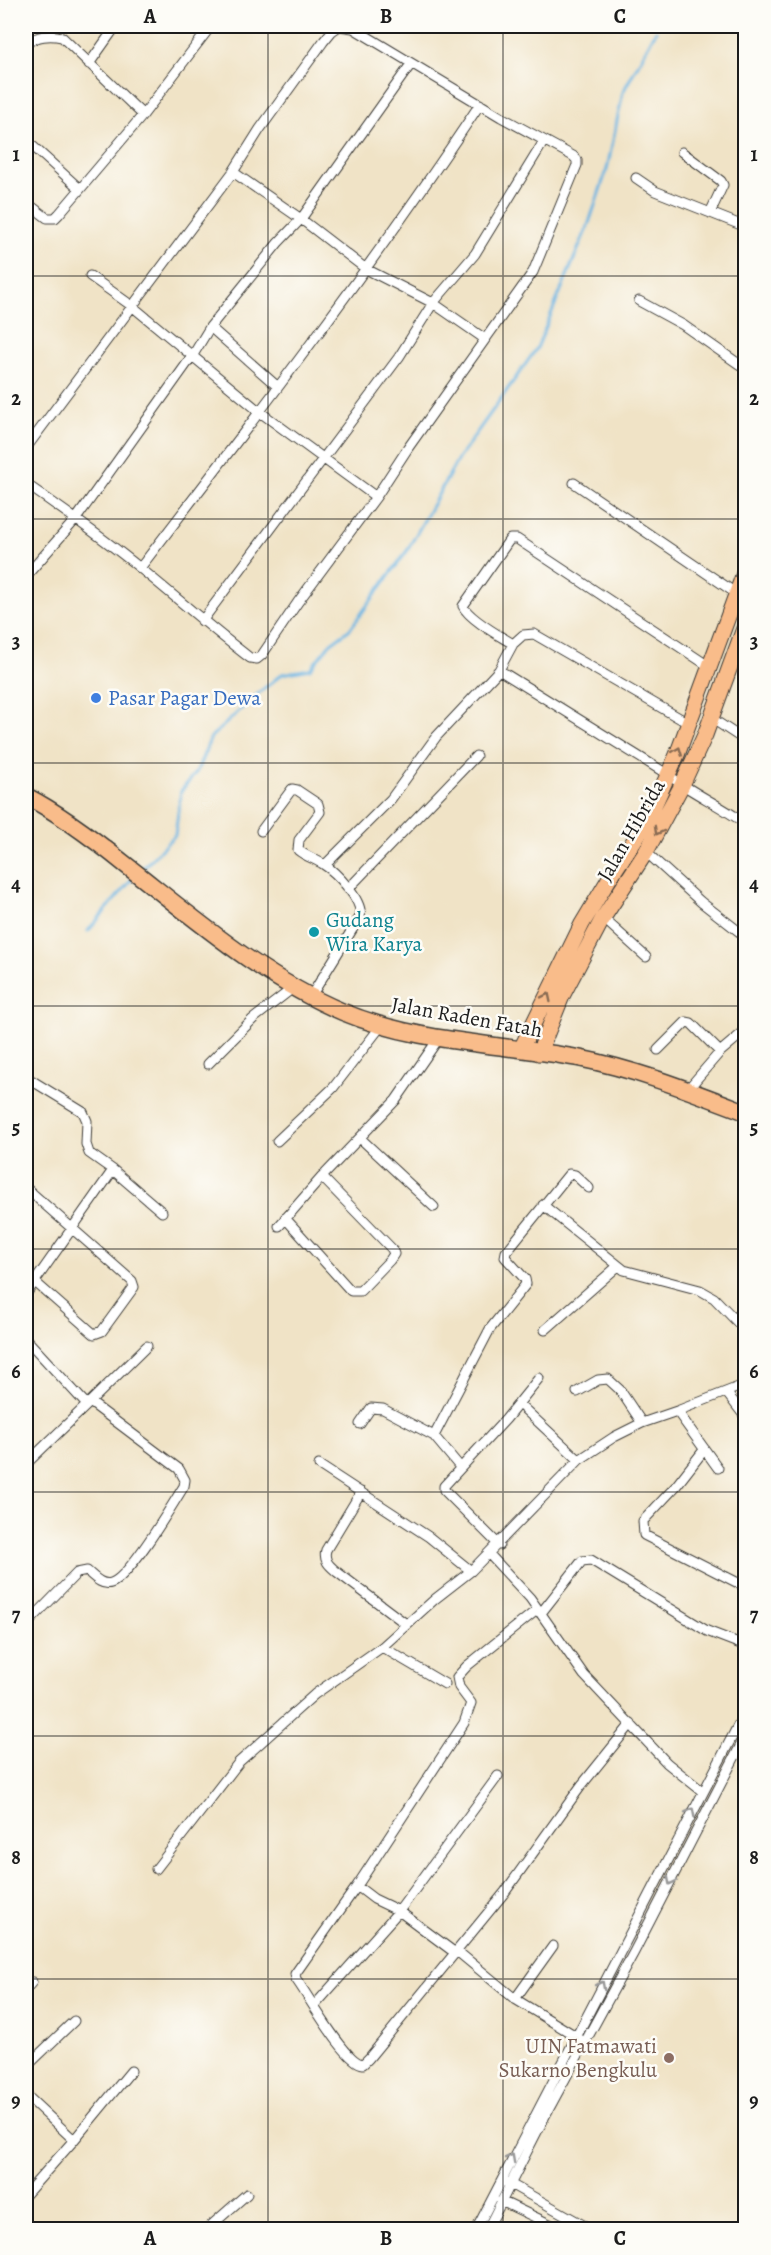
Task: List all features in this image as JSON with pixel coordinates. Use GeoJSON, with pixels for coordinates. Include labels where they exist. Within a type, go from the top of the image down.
{"type":"FeatureCollection","features":[{"type":"Feature","properties":{"kind":"highway","name":"Jalan Raden Fatah"},"geometry":{"type":"LineString","coordinates":[[26,796],[76,827],[202,924],[292,988],[342,1012],[381,1026],[439,1038],[521,1049],[607,1065],[687,1089],[746,1112]]}},
{"type":"Feature","properties":{"kind":"main road"},"geometry":{"type":"LineString","coordinates":[[521,1049],[582,924],[647,821],[677,754],[746,568]]}},
{"type":"Feature","properties":{"kind":"main road","name":"Jalan Hibrida"},"geometry":{"type":"LineString","coordinates":[[539,1053],[562,996],[603,918],[646,852],[682,785],[711,718],[746,623]]}},
{"type":"Feature","properties":{"kind":"street"},"geometry":{"type":"LineString","coordinates":[[89,64],[116,26]]}},
{"type":"Feature","properties":{"kind":"street"},"geometry":{"type":"LineString","coordinates":[[26,202],[47,218],[55,218],[143,115],[211,26]]}},
{"type":"Feature","properties":{"kind":"street"},"geometry":{"type":"LineString","coordinates":[[26,448],[233,172],[260,129],[332,31],[339,26],[353,28],[382,44],[411,64],[434,75],[577,160],[577,165],[533,272],[376,497],[257,659],[250,658],[140,568],[26,484]]}},
{"type":"Feature","properties":{"kind":"street"},"geometry":{"type":"LineString","coordinates":[[26,43],[39,36],[62,37],[123,93],[143,115]]}},
{"type":"Feature","properties":{"kind":"street"},"geometry":{"type":"LineString","coordinates":[[26,576],[76,519],[194,355],[210,327],[278,243],[302,219],[411,64]]}},
{"type":"Feature","properties":{"kind":"street"},"geometry":{"type":"LineString","coordinates":[[140,568],[366,269],[480,104]]}},
{"type":"Feature","properties":{"kind":"street"},"geometry":{"type":"LineString","coordinates":[[26,140],[80,189]]}},
{"type":"Feature","properties":{"kind":"street"},"geometry":{"type":"LineString","coordinates":[[202,621],[399,357],[433,303],[475,254],[543,141]]}},
{"type":"Feature","properties":{"kind":"street"},"geometry":{"type":"LineString","coordinates":[[682,152],[721,181],[723,185],[710,213]]}},
{"type":"Feature","properties":{"kind":"street"},"geometry":{"type":"LineString","coordinates":[[233,172],[302,219],[366,269],[433,303],[485,339]]}},
{"type":"Feature","properties":{"kind":"street"},"geometry":{"type":"LineString","coordinates":[[636,178],[656,190],[746,227]]}},
{"type":"Feature","properties":{"kind":"street"},"geometry":{"type":"LineString","coordinates":[[90,276],[194,355],[260,412],[376,497]]}},
{"type":"Feature","properties":{"kind":"street"},"geometry":{"type":"LineString","coordinates":[[639,301],[683,325],[746,369]]}},
{"type":"Feature","properties":{"kind":"street"},"geometry":{"type":"LineString","coordinates":[[210,327],[278,387]]}},
{"type":"Feature","properties":{"kind":"street"},"geometry":{"type":"LineString","coordinates":[[574,483],[737,594]]}},
{"type":"Feature","properties":{"kind":"street"},"geometry":{"type":"LineString","coordinates":[[513,644],[473,618],[463,606],[510,539],[513,538],[710,667]]}},
{"type":"Feature","properties":{"kind":"street"},"geometry":{"type":"LineString","coordinates":[[325,866],[391,799],[436,737],[499,670],[513,644],[523,635],[534,634],[688,723]]}},
{"type":"Feature","properties":{"kind":"street"},"geometry":{"type":"LineString","coordinates":[[499,670],[668,774],[682,785],[724,808],[746,824]]}},
{"type":"Feature","properties":{"kind":"street"},"geometry":{"type":"LineString","coordinates":[[711,718],[746,741]]}},
{"type":"Feature","properties":{"kind":"street"},"geometry":{"type":"LineString","coordinates":[[348,889],[476,756]]}},
{"type":"Feature","properties":{"kind":"street"},"geometry":{"type":"LineString","coordinates":[[261,831],[290,790],[297,790],[318,804],[320,809],[299,840],[297,848],[325,866],[360,905],[360,917],[311,996]]}},
{"type":"Feature","properties":{"kind":"street"},"geometry":{"type":"LineString","coordinates":[[646,852],[701,902],[746,937]]}},
{"type":"Feature","properties":{"kind":"street"},"geometry":{"type":"LineString","coordinates":[[603,918],[646,957]]}},
{"type":"Feature","properties":{"kind":"street"},"geometry":{"type":"LineString","coordinates":[[208,1064],[253,1019],[292,988]]}},
{"type":"Feature","properties":{"kind":"street"},"geometry":{"type":"LineString","coordinates":[[658,1050],[686,1022],[691,1023],[720,1052]]}},
{"type":"Feature","properties":{"kind":"street"},"geometry":{"type":"LineString","coordinates":[[277,1141],[333,1088],[381,1026]]}},
{"type":"Feature","properties":{"kind":"street"},"geometry":{"type":"LineString","coordinates":[[687,1089],[720,1052],[746,1030]]}},
{"type":"Feature","properties":{"kind":"street"},"geometry":{"type":"LineString","coordinates":[[322,1177],[393,1249],[394,1254],[390,1260],[360,1291],[351,1291],[282,1222],[322,1177],[396,1100],[439,1038]]}},
{"type":"Feature","properties":{"kind":"street"},"geometry":{"type":"LineString","coordinates":[[26,1077],[83,1113],[87,1121],[86,1149],[89,1153],[113,1170],[162,1212]]}},
{"type":"Feature","properties":{"kind":"street"},"geometry":{"type":"LineString","coordinates":[[360,1138],[434,1207]]}},
{"type":"Feature","properties":{"kind":"street"},"geometry":{"type":"LineString","coordinates":[[26,1294],[113,1170]]}},
{"type":"Feature","properties":{"kind":"street"},"geometry":{"type":"LineString","coordinates":[[434,1436],[490,1329],[526,1284],[525,1279],[509,1263],[505,1254],[569,1174],[575,1174],[589,1188]]}},
{"type":"Feature","properties":{"kind":"street"},"geometry":{"type":"LineString","coordinates":[[26,1188],[132,1281],[134,1287],[102,1331],[94,1334],[26,1274]]}},
{"type":"Feature","properties":{"kind":"street"},"geometry":{"type":"LineString","coordinates":[[543,1205],[618,1266],[644,1276],[700,1290],[714,1298],[746,1331]]}},
{"type":"Feature","properties":{"kind":"street"},"geometry":{"type":"LineString","coordinates":[[545,1330],[618,1266]]}},
{"type":"Feature","properties":{"kind":"street"},"geometry":{"type":"LineString","coordinates":[[26,1339],[88,1404],[179,1469],[185,1480],[184,1486],[151,1539],[116,1580],[101,1582],[87,1571],[81,1571],[69,1579],[26,1625]]}},
{"type":"Feature","properties":{"kind":"street"},"geometry":{"type":"LineString","coordinates":[[26,1464],[147,1346]]}},
{"type":"Feature","properties":{"kind":"street"},"geometry":{"type":"LineString","coordinates":[[498,1545],[444,1490],[445,1483],[519,1404],[540,1378]]}},
{"type":"Feature","properties":{"kind":"street"},"geometry":{"type":"LineString","coordinates":[[577,1392],[598,1380],[608,1379],[620,1390],[642,1423]]}},
{"type":"Feature","properties":{"kind":"street"},"geometry":{"type":"LineString","coordinates":[[156,1869],[239,1762],[315,1694],[382,1647],[406,1624],[471,1571],[579,1460],[614,1437],[642,1423],[746,1384]]}},
{"type":"Feature","properties":{"kind":"street"},"geometry":{"type":"LineString","coordinates":[[726,1392],[746,1418]]}},
{"type":"Feature","properties":{"kind":"street"},"geometry":{"type":"LineString","coordinates":[[519,1404],[579,1460]]}},
{"type":"Feature","properties":{"kind":"street"},"geometry":{"type":"LineString","coordinates":[[360,1424],[369,1411],[377,1407],[434,1436],[460,1467]]}},
{"type":"Feature","properties":{"kind":"street"},"geometry":{"type":"LineString","coordinates":[[677,1411],[718,1468]]}},
{"type":"Feature","properties":{"kind":"street"},"geometry":{"type":"LineString","coordinates":[[26,1448],[34,1456]]}},
{"type":"Feature","properties":{"kind":"street"},"geometry":{"type":"LineString","coordinates":[[704,1450],[676,1486],[643,1521],[642,1531],[647,1538],[746,1587]]}},
{"type":"Feature","properties":{"kind":"street"},"geometry":{"type":"LineString","coordinates":[[319,1465],[429,1537],[471,1571]]}},
{"type":"Feature","properties":{"kind":"street"},"geometry":{"type":"LineString","coordinates":[[361,1492],[326,1550],[325,1557],[330,1566],[406,1624]]}},
{"type":"Feature","properties":{"kind":"street"},"geometry":{"type":"LineString","coordinates":[[489,1554],[539,1611],[584,1675],[666,1763],[702,1791]]}},
{"type":"Feature","properties":{"kind":"street"},"geometry":{"type":"LineString","coordinates":[[631,1724],[581,1786],[505,1892],[363,2064],[356,2063],[344,2051],[296,1979],[295,1974],[357,1887],[464,1723],[471,1703],[459,1687],[457,1677],[467,1666],[539,1611],[582,1561],[591,1560],[707,1631],[746,1646]]}},
{"type":"Feature","properties":{"kind":"street"},"geometry":{"type":"LineString","coordinates":[[382,1647],[446,1684]]}},
{"type":"Feature","properties":{"kind":"street"},"geometry":{"type":"LineString","coordinates":[[476,2229],[746,1710]]}},
{"type":"Feature","properties":{"kind":"street"},"geometry":{"type":"LineString","coordinates":[[487,2229],[746,1736]]}},
{"type":"Feature","properties":{"kind":"street"},"geometry":{"type":"LineString","coordinates":[[718,1765],[728,1769]]}},
{"type":"Feature","properties":{"kind":"street"},"geometry":{"type":"LineString","coordinates":[[315,2005],[399,1911],[498,1776]]}},
{"type":"Feature","properties":{"kind":"street"},"geometry":{"type":"LineString","coordinates":[[357,1887],[374,1899],[399,1911],[515,1999],[574,2037],[587,2041]]}},
{"type":"Feature","properties":{"kind":"street"},"geometry":{"type":"LineString","coordinates":[[515,1999],[553,1946]]}},
{"type":"Feature","properties":{"kind":"street"},"geometry":{"type":"LineString","coordinates":[[622,1948],[634,1952]]}},
{"type":"Feature","properties":{"kind":"street"},"geometry":{"type":"LineString","coordinates":[[26,2067],[74,2021]]}},
{"type":"Feature","properties":{"kind":"street"},"geometry":{"type":"LineString","coordinates":[[26,2193],[131,2072]]}},
{"type":"Feature","properties":{"kind":"street"},"geometry":{"type":"LineString","coordinates":[[27,2099],[74,2140]]}},
{"type":"Feature","properties":{"kind":"street"},"geometry":{"type":"LineString","coordinates":[[501,2179],[592,2229]]}},
{"type":"Feature","properties":{"kind":"street"},"geometry":{"type":"LineString","coordinates":[[206,2229],[247,2194]]}},
{"type":"Feature","properties":{"kind":"street"},"geometry":{"type":"LineString","coordinates":[[501,2201],[565,2229],[573,2219]]}},
{"type":"Feature","properties":{"kind":"waterway"},"geometry":{"type":"LineString","coordinates":[[141,870],[175,835],[181,791],[197,771],[211,737],[282,674],[310,669],[330,644],[350,629],[407,551],[458,459],[537,348],[589,223],[607,169],[623,92],[656,31]]}},
{"type":"Feature","properties":{"kind":"waterway"},"geometry":{"type":"LineString","coordinates":[[88,931],[134,877]]}},
{"type":"Feature","properties":{"kind":"place","name":"Pasar Pagar Dewa"},"geometry":{"type":"Point","coordinates":[96,698]}},
{"type":"Feature","properties":{"kind":"place","name":"Gudang Wira Karya"},"geometry":{"type":"Point","coordinates":[314,932]}},
{"type":"Feature","properties":{"kind":"place","name":"UIN Fatmawati Sukarno Bengkulu"},"geometry":{"type":"Point","coordinates":[669,2058]}}]}
